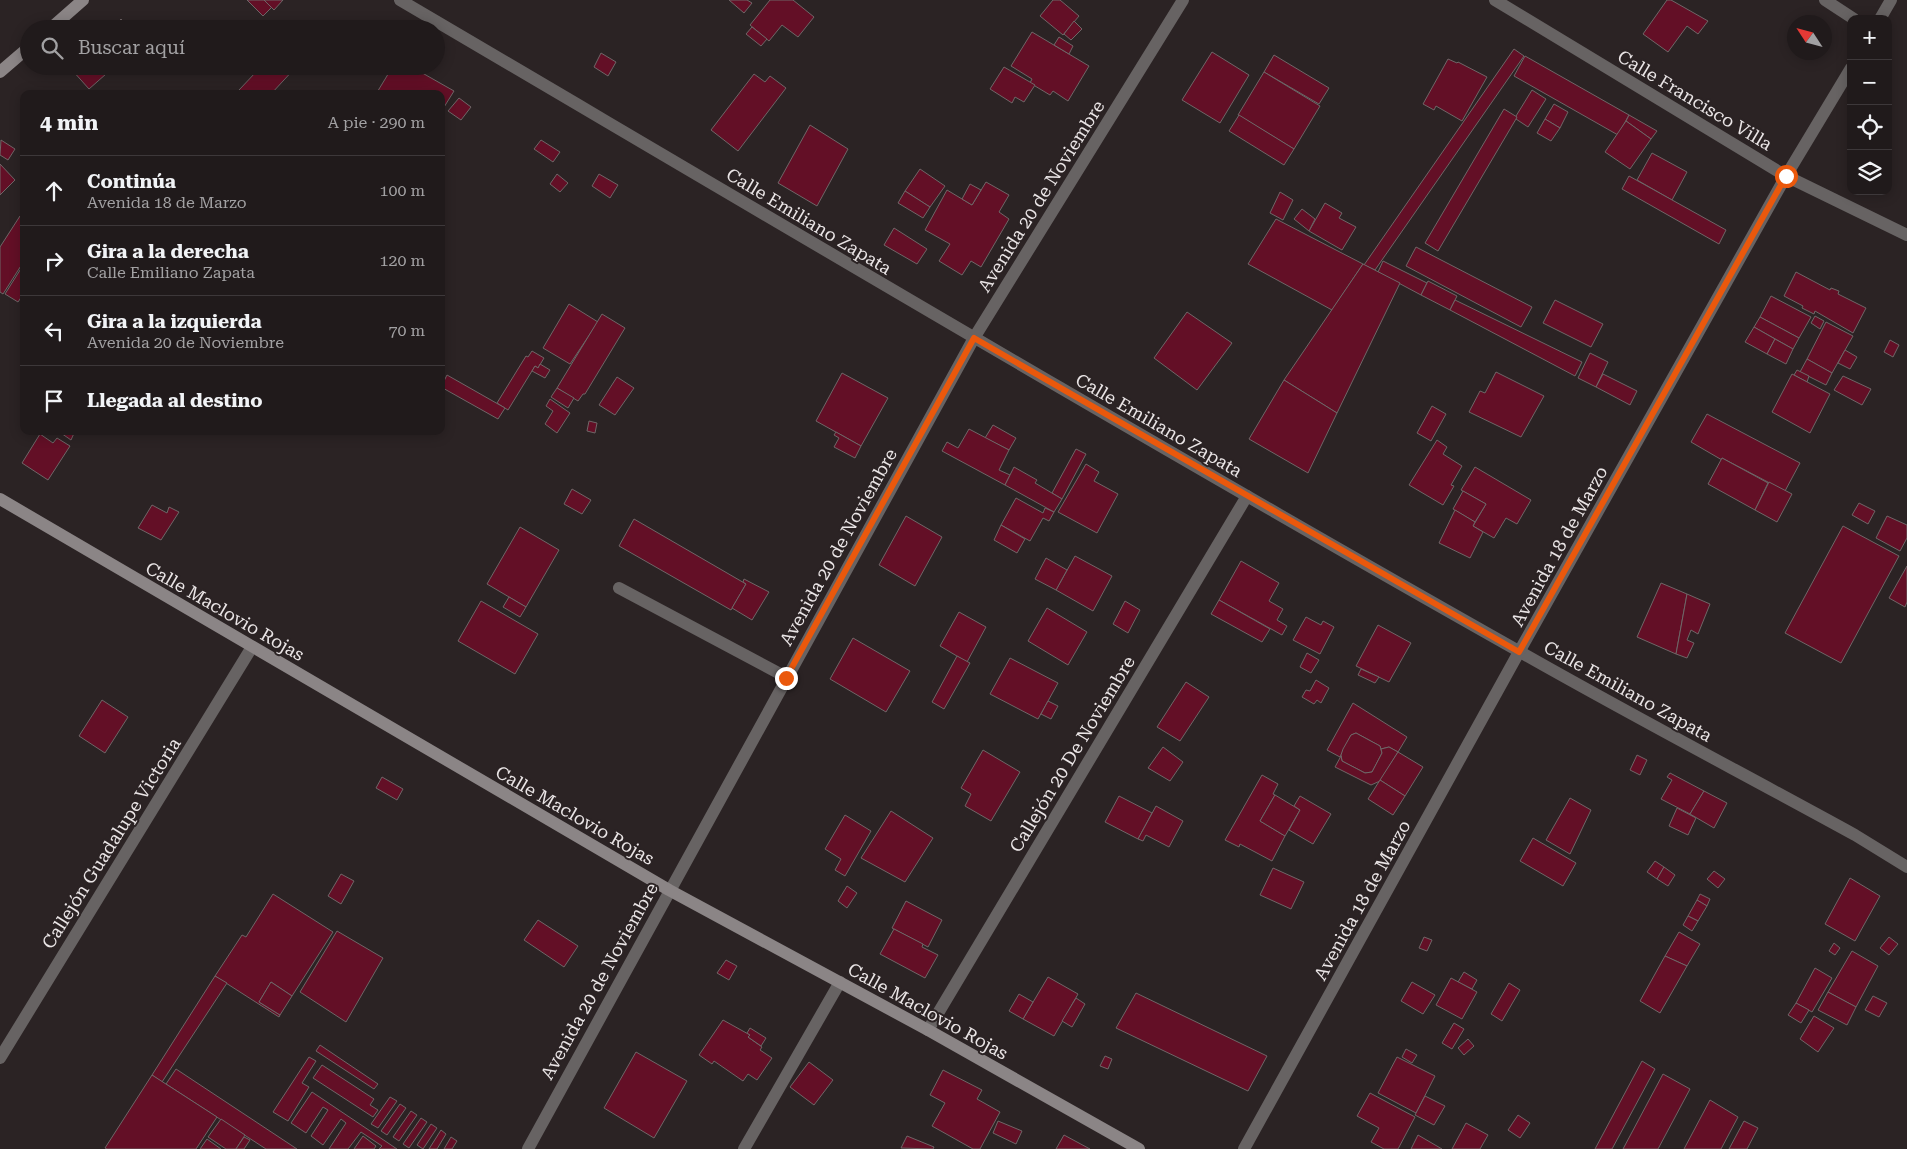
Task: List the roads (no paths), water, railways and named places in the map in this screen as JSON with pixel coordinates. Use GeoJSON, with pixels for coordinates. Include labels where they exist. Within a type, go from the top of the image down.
{"type":"FeatureCollection","features":[{"type":"Feature","properties":{"kind":"street"},"geometry":{"type":"LineString","coordinates":[[60,20],[83,0]]}},
{"type":"Feature","properties":{"kind":"street","name":"Calle Emiliano Zapata"},"geometry":{"type":"LineString","coordinates":[[400,0],[434,20]]}},
{"type":"Feature","properties":{"kind":"street","name":"Avenida 20 de Noviembre"},"geometry":{"type":"LineString","coordinates":[[528,1149],[974,338],[1183,0]]}},
{"type":"Feature","properties":{"kind":"street","name":"Calle Francisco Villa"},"geometry":{"type":"LineString","coordinates":[[1495,0],[1786,176],[1907,236]]}},
{"type":"Feature","properties":{"kind":"street"},"geometry":{"type":"LineString","coordinates":[[1825,0],[1848,15]]}},
{"type":"Feature","properties":{"kind":"street"},"geometry":{"type":"LineString","coordinates":[[1882,15],[1891,0]]}},
{"type":"Feature","properties":{"kind":"street","name":"Calle Emiliano Zapata"},"geometry":{"type":"LineString","coordinates":[[445,26],[974,338],[1247,496],[1519,652],[1855,835],[1907,867]]}},
{"type":"Feature","properties":{"kind":"street"},"geometry":{"type":"LineString","coordinates":[[0,72],[20,55]]}},
{"type":"Feature","properties":{"kind":"street","name":"Avenida 18 de Marzo"},"geometry":{"type":"LineString","coordinates":[[1244,1149],[1519,652],[1786,176],[1847,75]]}},
{"type":"Feature","properties":{"kind":"street","name":"Callejón 20 De Noviembre"},"geometry":{"type":"LineString","coordinates":[[928,1030],[1247,496]]}},
{"type":"Feature","properties":{"kind":"street","name":"Calle Maclovio Rojas"},"geometry":{"type":"LineString","coordinates":[[0,499],[669,890],[928,1030],[1139,1149]]}},
{"type":"Feature","properties":{"kind":"street"},"geometry":{"type":"LineString","coordinates":[[619,588],[786,678]]}},
{"type":"Feature","properties":{"kind":"street","name":"Callejón Guadalupe Victoria"},"geometry":{"type":"LineString","coordinates":[[0,1058],[252,647]]}},
{"type":"Feature","properties":{"kind":"street"},"geometry":{"type":"LineString","coordinates":[[744,1149],[840,982]]}}]}
